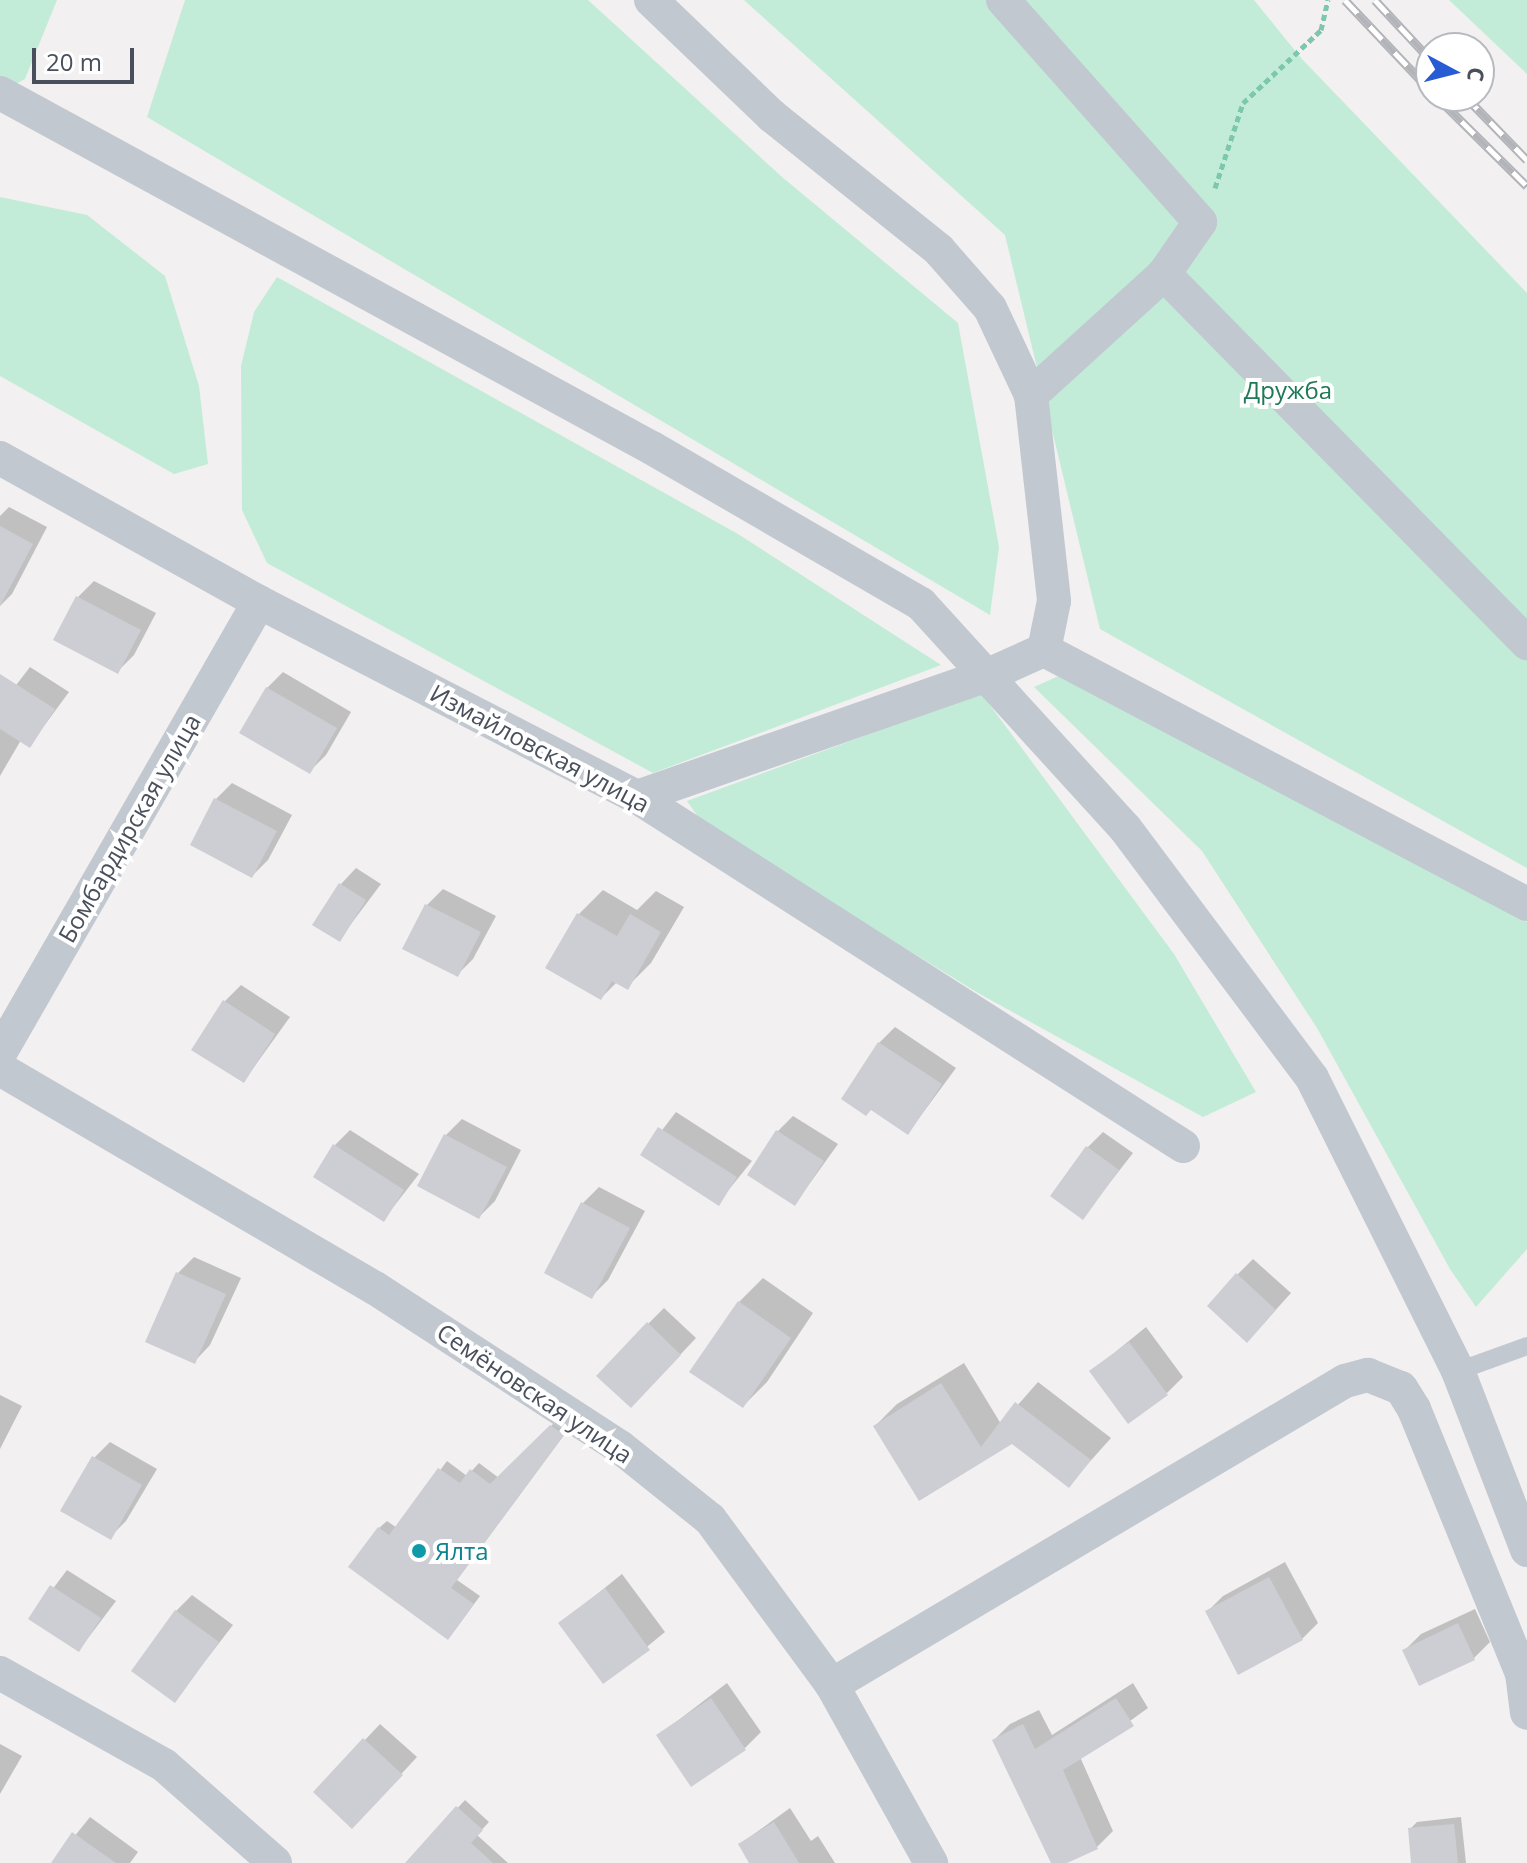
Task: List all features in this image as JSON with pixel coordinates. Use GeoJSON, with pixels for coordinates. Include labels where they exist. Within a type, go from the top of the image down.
{"type":"FeatureCollection","features":[{"type":"Feature","properties":{"kind":"street"},"geometry":{"type":"LineString","coordinates":[[651,0],[772,116],[939,250],[990,308],[1031,395],[1054,601],[1044,650]]}},
{"type":"Feature","properties":{"kind":"street"},"geometry":{"type":"LineString","coordinates":[[1003,0],[1200,222],[1164,274],[1031,395]]}},
{"type":"Feature","properties":{"kind":"street"},"geometry":{"type":"LineString","coordinates":[[0,93],[652,448],[921,604],[1125,828],[1312,1078],[1458,1371],[1527,1550]]}},
{"type":"Feature","properties":{"kind":"street"},"geometry":{"type":"LineString","coordinates":[[1164,274],[1527,643]]}},
{"type":"Feature","properties":{"kind":"street","name":"Измайловская улица"},"geometry":{"type":"LineString","coordinates":[[0,458],[259,602],[637,797],[1183,1146]]}},
{"type":"Feature","properties":{"kind":"street","name":"Бомбардирская улица"},"geometry":{"type":"LineString","coordinates":[[0,1053],[259,602]]}},
{"type":"Feature","properties":{"kind":"street"},"geometry":{"type":"LineString","coordinates":[[637,797],[988,675],[1044,650]]}},
{"type":"Feature","properties":{"kind":"street"},"geometry":{"type":"LineString","coordinates":[[1044,650],[1527,904]]}},
{"type":"Feature","properties":{"kind":"street","name":"Семёновская улица"},"geometry":{"type":"LineString","coordinates":[[0,1069],[375,1288],[620,1447],[710,1519],[832,1685],[931,1863]]}},
{"type":"Feature","properties":{"kind":"street"},"geometry":{"type":"LineString","coordinates":[[832,1685],[1345,1381],[1368,1375],[1401,1388],[1414,1409],[1522,1673],[1527,1713]]}},
{"type":"Feature","properties":{"kind":"street"},"geometry":{"type":"LineString","coordinates":[[0,1673],[164,1765],[275,1863]]}},
{"type":"Feature","properties":{"kind":"lane"},"geometry":{"type":"LineString","coordinates":[[1458,1371],[1527,1346]]}},
{"type":"Feature","properties":{"kind":"path"},"geometry":{"type":"LineString","coordinates":[[1200,222],[1228,158],[1243,103],[1321,30],[1328,0]]}},
{"type":"Feature","properties":{"kind":"green space"},"geometry":{"type":"Polygon","coordinates":[[[0,0],[57,0],[25,79],[0,92],[0,0]]]}},
{"type":"Feature","properties":{"kind":"green space"},"geometry":{"type":"Polygon","coordinates":[[[185,0],[588,0],[782,177],[958,323],[999,547],[990,615],[147,117],[185,0]]]}},
{"type":"Feature","properties":{"kind":"green space","name":"Дружба"},"geometry":{"type":"Polygon","coordinates":[[[744,0],[1254,0],[1301,58],[1527,293],[1527,868],[1100,629],[1005,235],[744,0]]]}},
{"type":"Feature","properties":{"kind":"green space"},"geometry":{"type":"Polygon","coordinates":[[[1449,0],[1527,0],[1527,74],[1495,44],[1495,32],[1483,32],[1449,0]]]}},
{"type":"Feature","properties":{"kind":"green space"},"geometry":{"type":"Polygon","coordinates":[[[0,197],[87,215],[165,276],[199,386],[208,464],[174,474],[0,376],[0,197]]]}},
{"type":"Feature","properties":{"kind":"green space"},"geometry":{"type":"Polygon","coordinates":[[[277,277],[738,534],[941,665],[653,773],[267,563],[242,510],[241,366],[254,312],[277,277]]]}},
{"type":"Feature","properties":{"kind":"green space"},"geometry":{"type":"Polygon","coordinates":[[[1061,675],[1527,922],[1527,1249],[1476,1307],[1450,1269],[1317,1028],[1202,851],[1034,687],[1061,675]]]}},
{"type":"Feature","properties":{"kind":"green space"},"geometry":{"type":"Polygon","coordinates":[[[981,693],[1174,954],[1256,1092],[1203,1117],[978,993],[703,824],[687,801],[981,693]]]}},
{"type":"Feature","properties":{"kind":"building"},"geometry":{"type":"Polygon","coordinates":[[[0,526],[33,544],[0,606],[0,526]]]}},
{"type":"Feature","properties":{"kind":"building"},"geometry":{"type":"Polygon","coordinates":[[[76,596],[141,630],[118,674],[53,640],[76,596]]]}},
{"type":"Feature","properties":{"kind":"building"},"geometry":{"type":"Polygon","coordinates":[[[0,674],[55,709],[30,748],[0,729],[0,674]]]}},
{"type":"Feature","properties":{"kind":"building"},"geometry":{"type":"Polygon","coordinates":[[[266,687],[337,728],[310,774],[239,733],[266,687]]]}},
{"type":"Feature","properties":{"kind":"building"},"geometry":{"type":"Polygon","coordinates":[[[214,798],[277,831],[252,878],[190,845],[214,798]]]}},
{"type":"Feature","properties":{"kind":"building"},"geometry":{"type":"Polygon","coordinates":[[[339,883],[366,900],[340,942],[312,925],[339,883]]]}},
{"type":"Feature","properties":{"kind":"building"},"geometry":{"type":"Polygon","coordinates":[[[425,904],[481,932],[458,977],[402,949],[425,904]]]}},
{"type":"Feature","properties":{"kind":"building"},"geometry":{"type":"Polygon","coordinates":[[[577,913],[617,936],[630,914],[661,932],[628,990],[612,981],[601,1000],[545,968],[577,913]]]}},
{"type":"Feature","properties":{"kind":"building"},"geometry":{"type":"Polygon","coordinates":[[[223,1000],[275,1034],[244,1083],[191,1050],[223,1000]]]}},
{"type":"Feature","properties":{"kind":"building"},"geometry":{"type":"Polygon","coordinates":[[[878,1042],[942,1084],[908,1135],[871,1110],[866,1116],[841,1099],[878,1042]]]}},
{"type":"Feature","properties":{"kind":"building"},"geometry":{"type":"Polygon","coordinates":[[[658,1127],[737,1177],[719,1206],[640,1155],[658,1127]]]}},
{"type":"Feature","properties":{"kind":"building"},"geometry":{"type":"Polygon","coordinates":[[[776,1130],[824,1161],[795,1206],[747,1175],[776,1130]]]}},
{"type":"Feature","properties":{"kind":"building"},"geometry":{"type":"Polygon","coordinates":[[[444,1134],[507,1167],[479,1219],[417,1186],[444,1134]]]}},
{"type":"Feature","properties":{"kind":"building"},"geometry":{"type":"Polygon","coordinates":[[[333,1144],[404,1190],[384,1222],[313,1177],[333,1144]]]}},
{"type":"Feature","properties":{"kind":"building"},"geometry":{"type":"Polygon","coordinates":[[[1086,1146],[1119,1170],[1083,1220],[1050,1196],[1086,1146]]]}},
{"type":"Feature","properties":{"kind":"building"},"geometry":{"type":"Polygon","coordinates":[[[581,1202],[630,1228],[592,1299],[544,1273],[581,1202]]]}},
{"type":"Feature","properties":{"kind":"building"},"geometry":{"type":"Polygon","coordinates":[[[176,1272],[226,1294],[195,1364],[145,1342],[176,1272]]]}},
{"type":"Feature","properties":{"kind":"building"},"geometry":{"type":"Polygon","coordinates":[[[1236,1273],[1276,1310],[1247,1343],[1207,1306],[1236,1273]]]}},
{"type":"Feature","properties":{"kind":"building"},"geometry":{"type":"Polygon","coordinates":[[[738,1301],[791,1338],[743,1408],[689,1372],[738,1301]]]}},
{"type":"Feature","properties":{"kind":"building"},"geometry":{"type":"Polygon","coordinates":[[[647,1322],[681,1355],[631,1408],[596,1376],[647,1322]]]}},
{"type":"Feature","properties":{"kind":"building"},"geometry":{"type":"Polygon","coordinates":[[[1129,1342],[1168,1395],[1128,1424],[1089,1371],[1129,1342]]]}},
{"type":"Feature","properties":{"kind":"building"},"geometry":{"type":"Polygon","coordinates":[[[941,1383],[981,1447],[1015,1402],[1091,1460],[1069,1488],[1012,1444],[919,1501],[873,1426],[941,1383]]]}},
{"type":"Feature","properties":{"kind":"building","name":"Ялта"},"geometry":{"type":"Polygon","coordinates":[[[550,1425],[564,1435],[451,1588],[474,1604],[448,1640],[348,1567],[378,1527],[389,1535],[438,1468],[460,1483],[470,1469],[490,1484],[550,1425]]]}},
{"type":"Feature","properties":{"kind":"building"},"geometry":{"type":"Polygon","coordinates":[[[92,1456],[142,1485],[111,1540],[60,1511],[92,1456]]]}},
{"type":"Feature","properties":{"kind":"building"},"geometry":{"type":"Polygon","coordinates":[[[1269,1577],[1303,1640],[1238,1675],[1205,1611],[1269,1577]]]}},
{"type":"Feature","properties":{"kind":"building"},"geometry":{"type":"Polygon","coordinates":[[[50,1585],[101,1618],[79,1652],[28,1619],[50,1585]]]}},
{"type":"Feature","properties":{"kind":"building"},"geometry":{"type":"Polygon","coordinates":[[[605,1588],[650,1650],[603,1684],[558,1623],[605,1588]]]}},
{"type":"Feature","properties":{"kind":"building"},"geometry":{"type":"Polygon","coordinates":[[[175,1610],[219,1642],[175,1703],[131,1671],[175,1610]]]}},
{"type":"Feature","properties":{"kind":"building"},"geometry":{"type":"Polygon","coordinates":[[[1458,1623],[1475,1660],[1419,1686],[1402,1650],[1458,1623]]]}},
{"type":"Feature","properties":{"kind":"building"},"geometry":{"type":"Polygon","coordinates":[[[711,1698],[746,1750],[691,1787],[656,1735],[711,1698]]]}},
{"type":"Feature","properties":{"kind":"building"},"geometry":{"type":"Polygon","coordinates":[[[1116,1698],[1134,1726],[1063,1770],[1098,1849],[1067,1863],[1051,1863],[992,1740],[1023,1724],[1035,1749],[1116,1698]]]}},
{"type":"Feature","properties":{"kind":"building"},"geometry":{"type":"Polygon","coordinates":[[[363,1738],[403,1775],[352,1829],[313,1792],[363,1738]]]}},
{"type":"Feature","properties":{"kind":"building"},"geometry":{"type":"Polygon","coordinates":[[[456,1806],[483,1830],[471,1843],[493,1863],[405,1863],[456,1806]]]}},
{"type":"Feature","properties":{"kind":"building"},"geometry":{"type":"Polygon","coordinates":[[[774,1822],[799,1863],[749,1863],[738,1844],[774,1822]]]}},
{"type":"Feature","properties":{"kind":"building"},"geometry":{"type":"Polygon","coordinates":[[[1454,1824],[1458,1863],[1411,1863],[1408,1828],[1454,1824]]]}},
{"type":"Feature","properties":{"kind":"building"},"geometry":{"type":"Polygon","coordinates":[[[72,1832],[116,1863],[51,1863],[72,1832]]]}},
{"type":"Feature","properties":{"kind":"railway"},"geometry":{"type":"LineString","coordinates":[[1345,0],[1415,74]]}},
{"type":"Feature","properties":{"kind":"railway"},"geometry":{"type":"LineString","coordinates":[[1375,0],[1415,43]]}},
{"type":"Feature","properties":{"kind":"railway"},"geometry":{"type":"LineString","coordinates":[[1452,112],[1527,186]]}},
{"type":"Feature","properties":{"kind":"railway"},"geometry":{"type":"LineString","coordinates":[[1480,112],[1527,160]]}},
{"type":"Feature","properties":{"kind":"place","name":"Ялта"},"geometry":{"type":"Point","coordinates":[419,1551]}}]}
